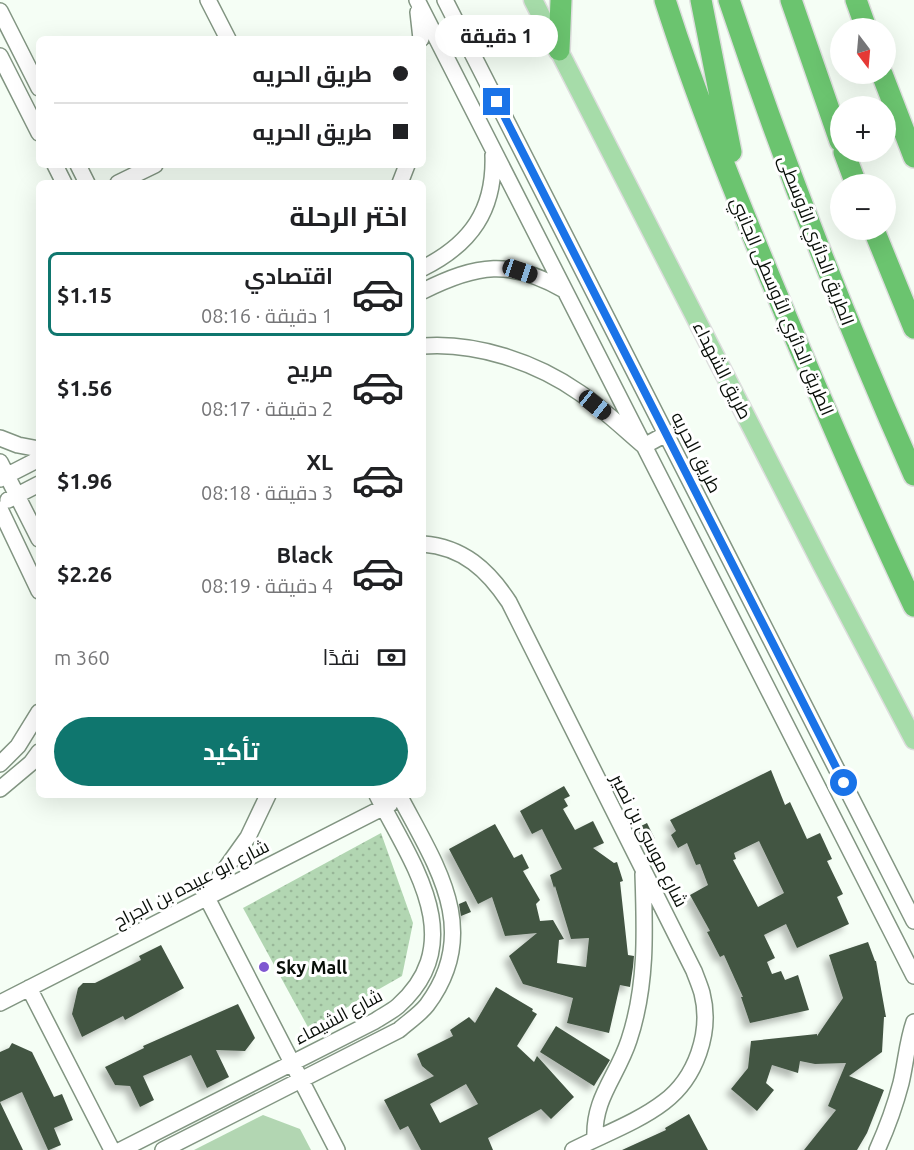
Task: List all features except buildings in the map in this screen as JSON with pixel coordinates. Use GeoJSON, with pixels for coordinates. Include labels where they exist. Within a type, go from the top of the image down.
{"type":"FeatureCollection","features":[{"type":"Feature","properties":{"kind":"highway"},"geometry":{"type":"LineString","coordinates":[[560,50],[561,0]]}},
{"type":"Feature","properties":{"kind":"highway","name":"الطريق الدائري الأوسطى الجانبي"},"geometry":{"type":"LineString","coordinates":[[665,0],[701,105],[745,216],[822,401],[914,606]]}},
{"type":"Feature","properties":{"kind":"highway"},"geometry":{"type":"LineString","coordinates":[[701,0],[745,216]]}},
{"type":"Feature","properties":{"kind":"highway","name":"الطريق الدائري الأوسطى"},"geometry":{"type":"LineString","coordinates":[[729,0],[778,140],[828,271],[914,475]]}},
{"type":"Feature","properties":{"kind":"highway"},"geometry":{"type":"LineString","coordinates":[[791,0],[830,112]]}},
{"type":"Feature","properties":{"kind":"highway"},"geometry":{"type":"LineString","coordinates":[[856,0],[862,18]]}},
{"type":"Feature","properties":{"kind":"highway"},"geometry":{"type":"LineString","coordinates":[[886,84],[914,157]]}},
{"type":"Feature","properties":{"kind":"highway"},"geometry":{"type":"LineString","coordinates":[[878,240],[914,328]]}},
{"type":"Feature","properties":{"kind":"main road","name":"طريق الشهداء"},"geometry":{"type":"LineString","coordinates":[[533,0],[914,740]]}},
{"type":"Feature","properties":{"kind":"street"},"geometry":{"type":"LineString","coordinates":[[208,0],[226,36]]}},
{"type":"Feature","properties":{"kind":"street"},"geometry":{"type":"LineString","coordinates":[[417,0],[422,36]]}},
{"type":"Feature","properties":{"kind":"street"},"geometry":{"type":"LineString","coordinates":[[417,0],[914,976]]}},
{"type":"Feature","properties":{"kind":"street","name":"طريق الحريه"},"geometry":{"type":"LineString","coordinates":[[445,0],[914,921]]}},
{"type":"Feature","properties":{"kind":"street"},"geometry":{"type":"LineString","coordinates":[[0,10],[36,82]]}},
{"type":"Feature","properties":{"kind":"street"},"geometry":{"type":"LineString","coordinates":[[0,56],[36,127]]}},
{"type":"Feature","properties":{"kind":"street"},"geometry":{"type":"LineString","coordinates":[[426,266],[460,245],[477,225],[488,201],[494,176],[493,149]]}},
{"type":"Feature","properties":{"kind":"street"},"geometry":{"type":"LineString","coordinates":[[124,180],[149,168]]}},
{"type":"Feature","properties":{"kind":"street"},"geometry":{"type":"LineString","coordinates":[[426,289],[448,278],[471,271],[496,268],[520,271],[543,279],[565,291]]}},
{"type":"Feature","properties":{"kind":"street"},"geometry":{"type":"LineString","coordinates":[[426,346],[468,348],[507,358],[545,372],[579,393],[644,446]]}},
{"type":"Feature","properties":{"kind":"street"},"geometry":{"type":"LineString","coordinates":[[644,446],[666,434]]}},
{"type":"Feature","properties":{"kind":"street"},"geometry":{"type":"LineString","coordinates":[[0,438],[36,448]]}},
{"type":"Feature","properties":{"kind":"street"},"geometry":{"type":"LineString","coordinates":[[36,460],[2,472],[36,533]]}},
{"type":"Feature","properties":{"kind":"street"},"geometry":{"type":"LineString","coordinates":[[0,504],[36,486]]}},
{"type":"Feature","properties":{"kind":"street"},"geometry":{"type":"LineString","coordinates":[[0,509],[36,585]]}},
{"type":"Feature","properties":{"kind":"street","name":"شارع موسى بن نصير"},"geometry":{"type":"LineString","coordinates":[[426,544],[457,552],[478,565],[496,581],[509,602],[694,971],[702,994],[705,1018],[702,1042],[694,1065],[681,1085],[664,1102],[573,1150]]}},
{"type":"Feature","properties":{"kind":"street"},"geometry":{"type":"LineString","coordinates":[[758,670],[780,658]]}},
{"type":"Feature","properties":{"kind":"street"},"geometry":{"type":"LineString","coordinates":[[0,764],[18,746],[36,720]]}},
{"type":"Feature","properties":{"kind":"street"},"geometry":{"type":"LineString","coordinates":[[0,789],[36,756]]}},
{"type":"Feature","properties":{"kind":"street"},"geometry":{"type":"LineString","coordinates":[[267,798],[248,837],[206,896],[337,1150]]}},
{"type":"Feature","properties":{"kind":"street","name":"شارع ابو عبيده بن الجراح"},"geometry":{"type":"LineString","coordinates":[[0,1003],[206,896],[380,801],[395,798]]}},
{"type":"Feature","properties":{"kind":"street"},"geometry":{"type":"LineString","coordinates":[[163,1150],[399,1029],[426,1006],[444,975],[453,940],[451,905],[439,872],[401,798]]}},
{"type":"Feature","properties":{"kind":"street","name":"شارع الشيماء"},"geometry":{"type":"LineString","coordinates":[[121,1150],[375,1021],[397,1007],[415,988],[427,965],[433,940],[432,914],[424,889],[380,801]]}},
{"type":"Feature","properties":{"kind":"street"},"geometry":{"type":"LineString","coordinates":[[595,1139],[594,1126],[599,1101],[616,1072],[629,1041],[644,976],[643,868]]}},
{"type":"Feature","properties":{"kind":"street"},"geometry":{"type":"LineString","coordinates":[[29,988],[112,1150]]}},
{"type":"Feature","properties":{"kind":"street"},"geometry":{"type":"LineString","coordinates":[[877,1150],[894,1108],[914,1022]]}},
{"type":"Feature","properties":{"kind":"green space"},"geometry":{"type":"Polygon","coordinates":[[[381,833],[413,923],[402,976],[309,1029],[243,908],[381,833]]]}},
{"type":"Feature","properties":{"kind":"green space"},"geometry":{"type":"Polygon","coordinates":[[[263,1115],[300,1129],[311,1150],[194,1150],[263,1115]]]}},
{"type":"Feature","properties":{"kind":"place","name":"Sky Mall"},"geometry":{"type":"Point","coordinates":[264,967]}},
{"type":"Feature","properties":{"kind":"route"},"geometry":{"type":"LineString","coordinates":[[497,102],[844,783]]}}]}
